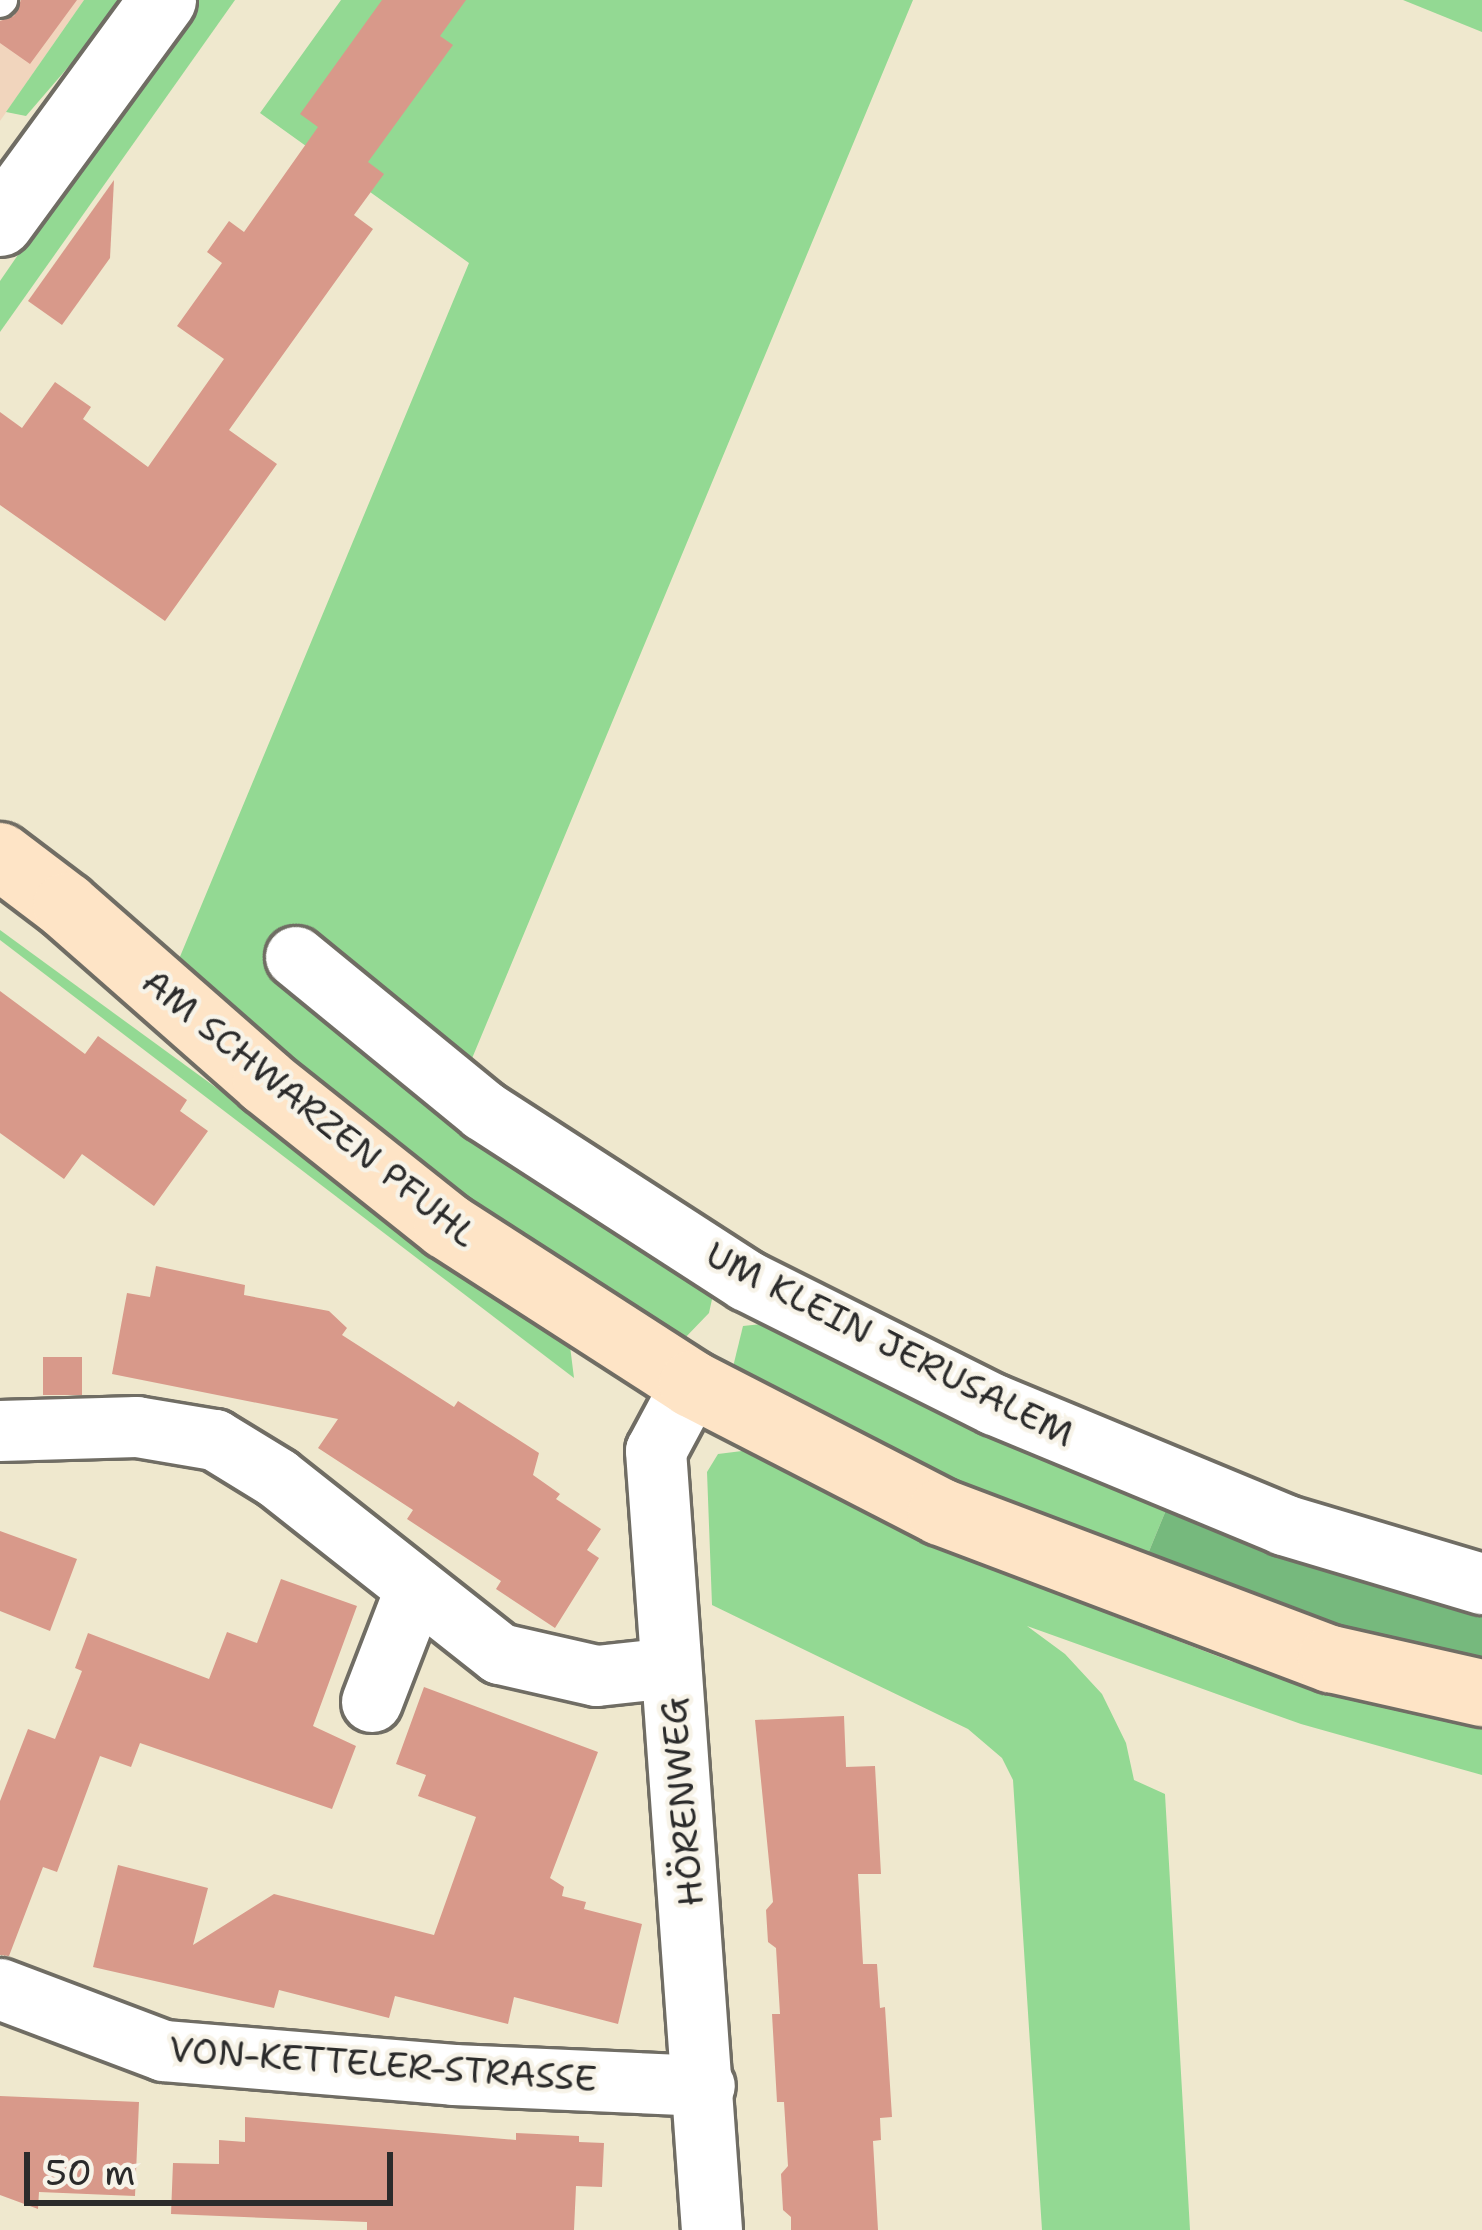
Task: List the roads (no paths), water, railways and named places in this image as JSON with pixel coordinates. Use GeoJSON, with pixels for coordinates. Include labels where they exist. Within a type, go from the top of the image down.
{"type":"FeatureCollection","features":[{"type":"Feature","properties":{"kind":"main road","name":"AM SCHWARZEN PFUHL"},"geometry":{"type":"LineString","coordinates":[[0,856],[66,905],[266,1082],[447,1226],[692,1384],[941,1512],[1331,1659],[1482,1693]]}},
{"type":"Feature","properties":{"kind":"street"},"geometry":{"type":"LineString","coordinates":[[1,220],[163,0]]}},
{"type":"Feature","properties":{"kind":"street","name":"UM KLEIN JERUSALEM"},"geometry":{"type":"LineString","coordinates":[[296,957],[484,1111],[747,1281],[995,1405],[1284,1525],[1482,1585]]}},
{"type":"Feature","properties":{"kind":"street","name":"HÖRENWEG"},"geometry":{"type":"LineString","coordinates":[[692,1384],[656,1451],[712,2230]]}},
{"type":"Feature","properties":{"kind":"street"},"geometry":{"type":"LineString","coordinates":[[0,1431],[136,1427],[215,1441],[277,1478],[500,1654],[597,1676],[671,1668]]}},
{"type":"Feature","properties":{"kind":"street"},"geometry":{"type":"LineString","coordinates":[[372,1702],[416,1588]]}},
{"type":"Feature","properties":{"kind":"street","name":"VON-KETTELER-STRASSE"},"geometry":{"type":"LineString","coordinates":[[0,1989],[164,2051],[454,2075],[705,2086]]}}]}
